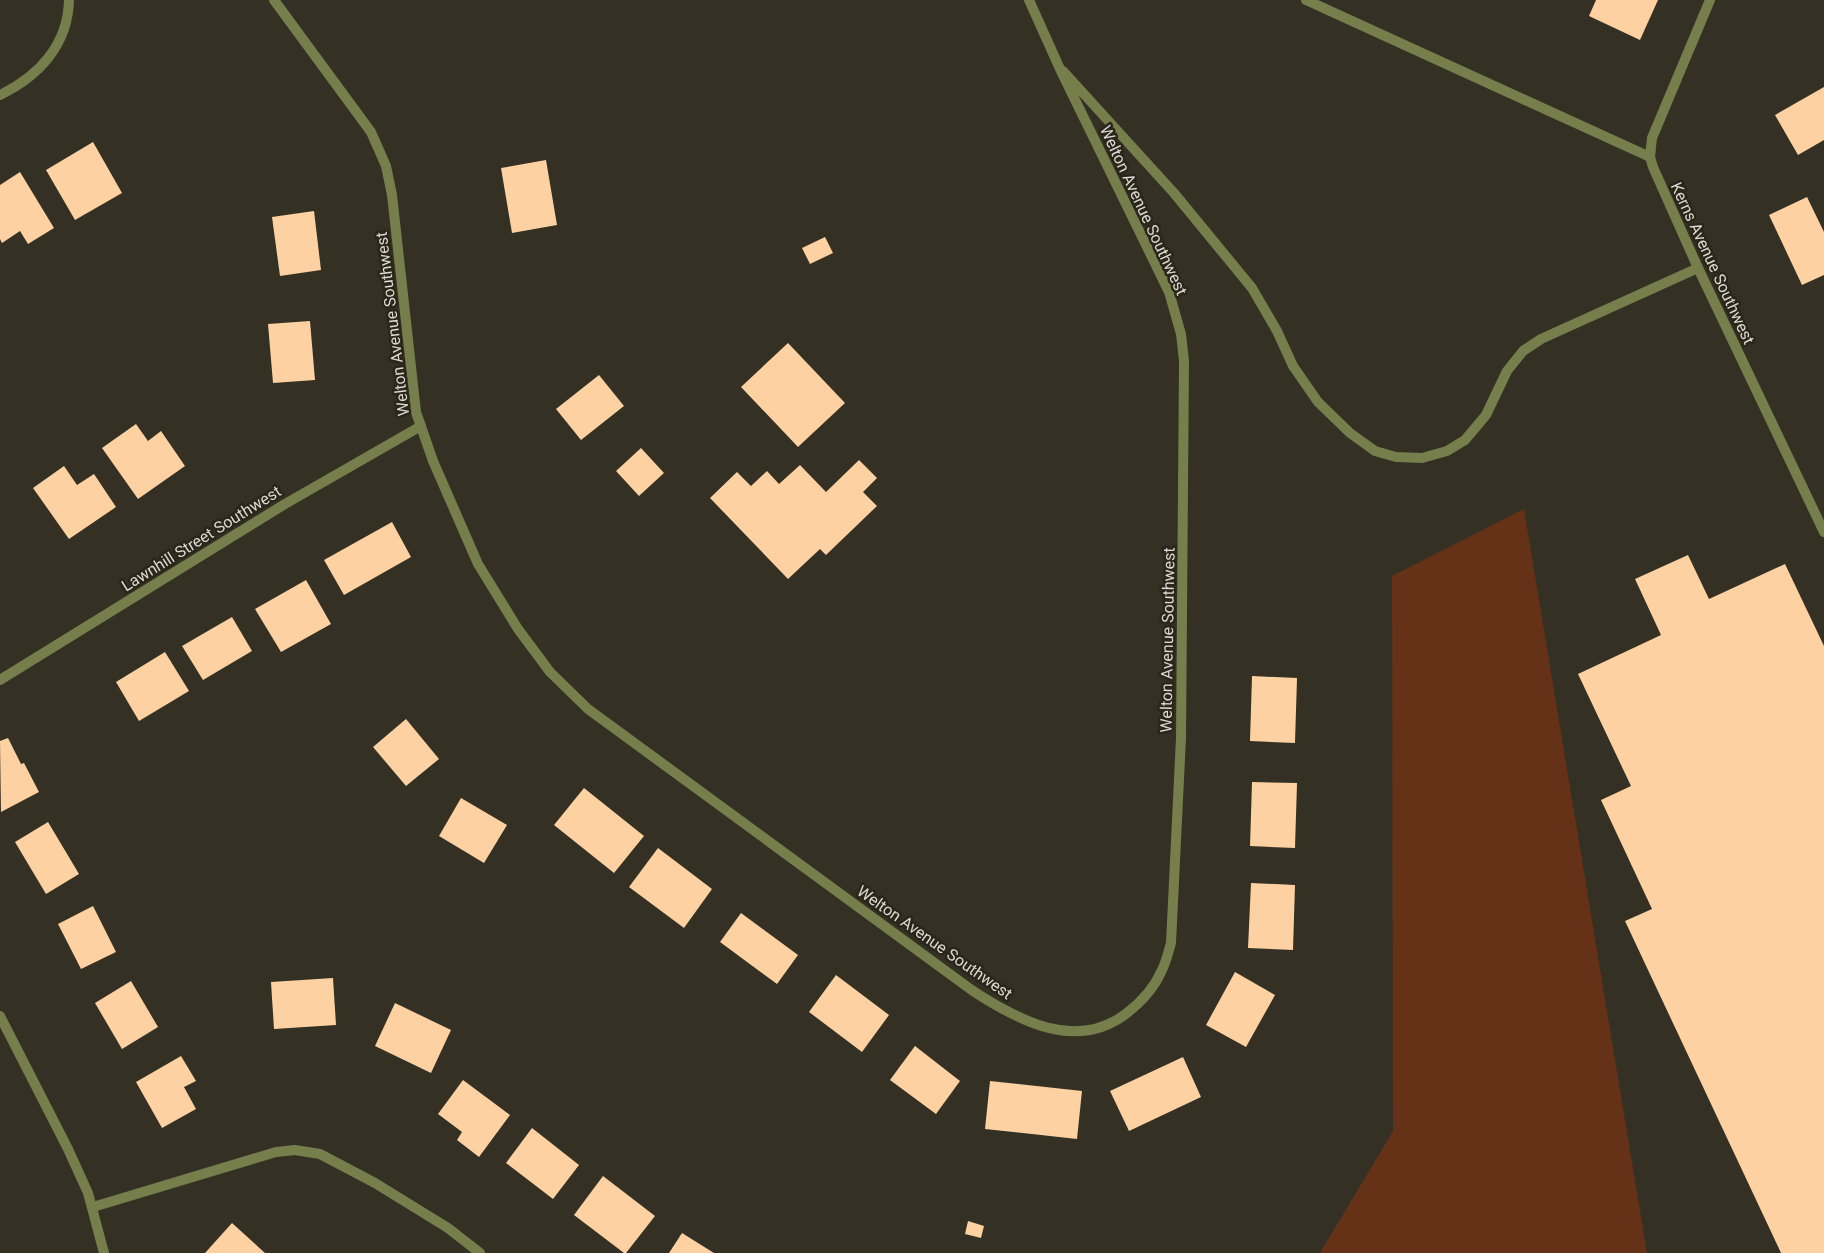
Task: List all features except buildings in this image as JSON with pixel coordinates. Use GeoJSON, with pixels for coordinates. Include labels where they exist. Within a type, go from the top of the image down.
{"type":"FeatureCollection","features":[{"type":"Feature","properties":{"kind":"street"},"geometry":{"type":"LineString","coordinates":[[0,95],[28,79],[50,58],[63,31],[69,0]]}},
{"type":"Feature","properties":{"kind":"street","name":"Welton Avenue Southwest"},"geometry":{"type":"LineString","coordinates":[[274,0],[371,132],[386,166],[392,194],[416,412],[434,461],[478,564],[518,630],[550,672],[588,709],[973,991],[1002,1010],[1041,1026],[1063,1031],[1090,1031],[1116,1022],[1140,1003],[1161,972],[1171,943],[1181,738],[1184,361],[1181,334],[1169,292],[1060,69],[1029,0]]}},
{"type":"Feature","properties":{"kind":"street"},"geometry":{"type":"LineString","coordinates":[[1306,0],[1650,156],[1652,138],[1710,0]]}},
{"type":"Feature","properties":{"kind":"street"},"geometry":{"type":"LineString","coordinates":[[1060,69],[1174,193],[1252,288],[1277,331],[1293,366],[1318,402],[1350,432],[1375,451],[1396,457],[1422,458],[1447,451],[1465,440],[1486,415],[1507,371],[1524,351],[1541,339],[1698,268]]}},
{"type":"Feature","properties":{"kind":"street","name":"Kerns Avenue Southwest"},"geometry":{"type":"LineString","coordinates":[[1650,156],[1653,167],[1698,268],[1824,532]]}},
{"type":"Feature","properties":{"kind":"street","name":"Lawnhill Street Southwest"},"geometry":{"type":"LineString","coordinates":[[0,680],[285,504],[421,426]]}},
{"type":"Feature","properties":{"kind":"street"},"geometry":{"type":"LineString","coordinates":[[0,1016],[68,1149],[93,1207],[104,1253]]}},
{"type":"Feature","properties":{"kind":"street"},"geometry":{"type":"LineString","coordinates":[[93,1207],[276,1152],[296,1150],[320,1154],[375,1183],[448,1228],[480,1253]]}},
{"type":"Feature","properties":{"kind":"shaded area"},"geometry":{"type":"Polygon","coordinates":[[[1524,509],[1647,1253],[1320,1253],[1393,1131],[1392,576],[1524,509]]]}}]}
